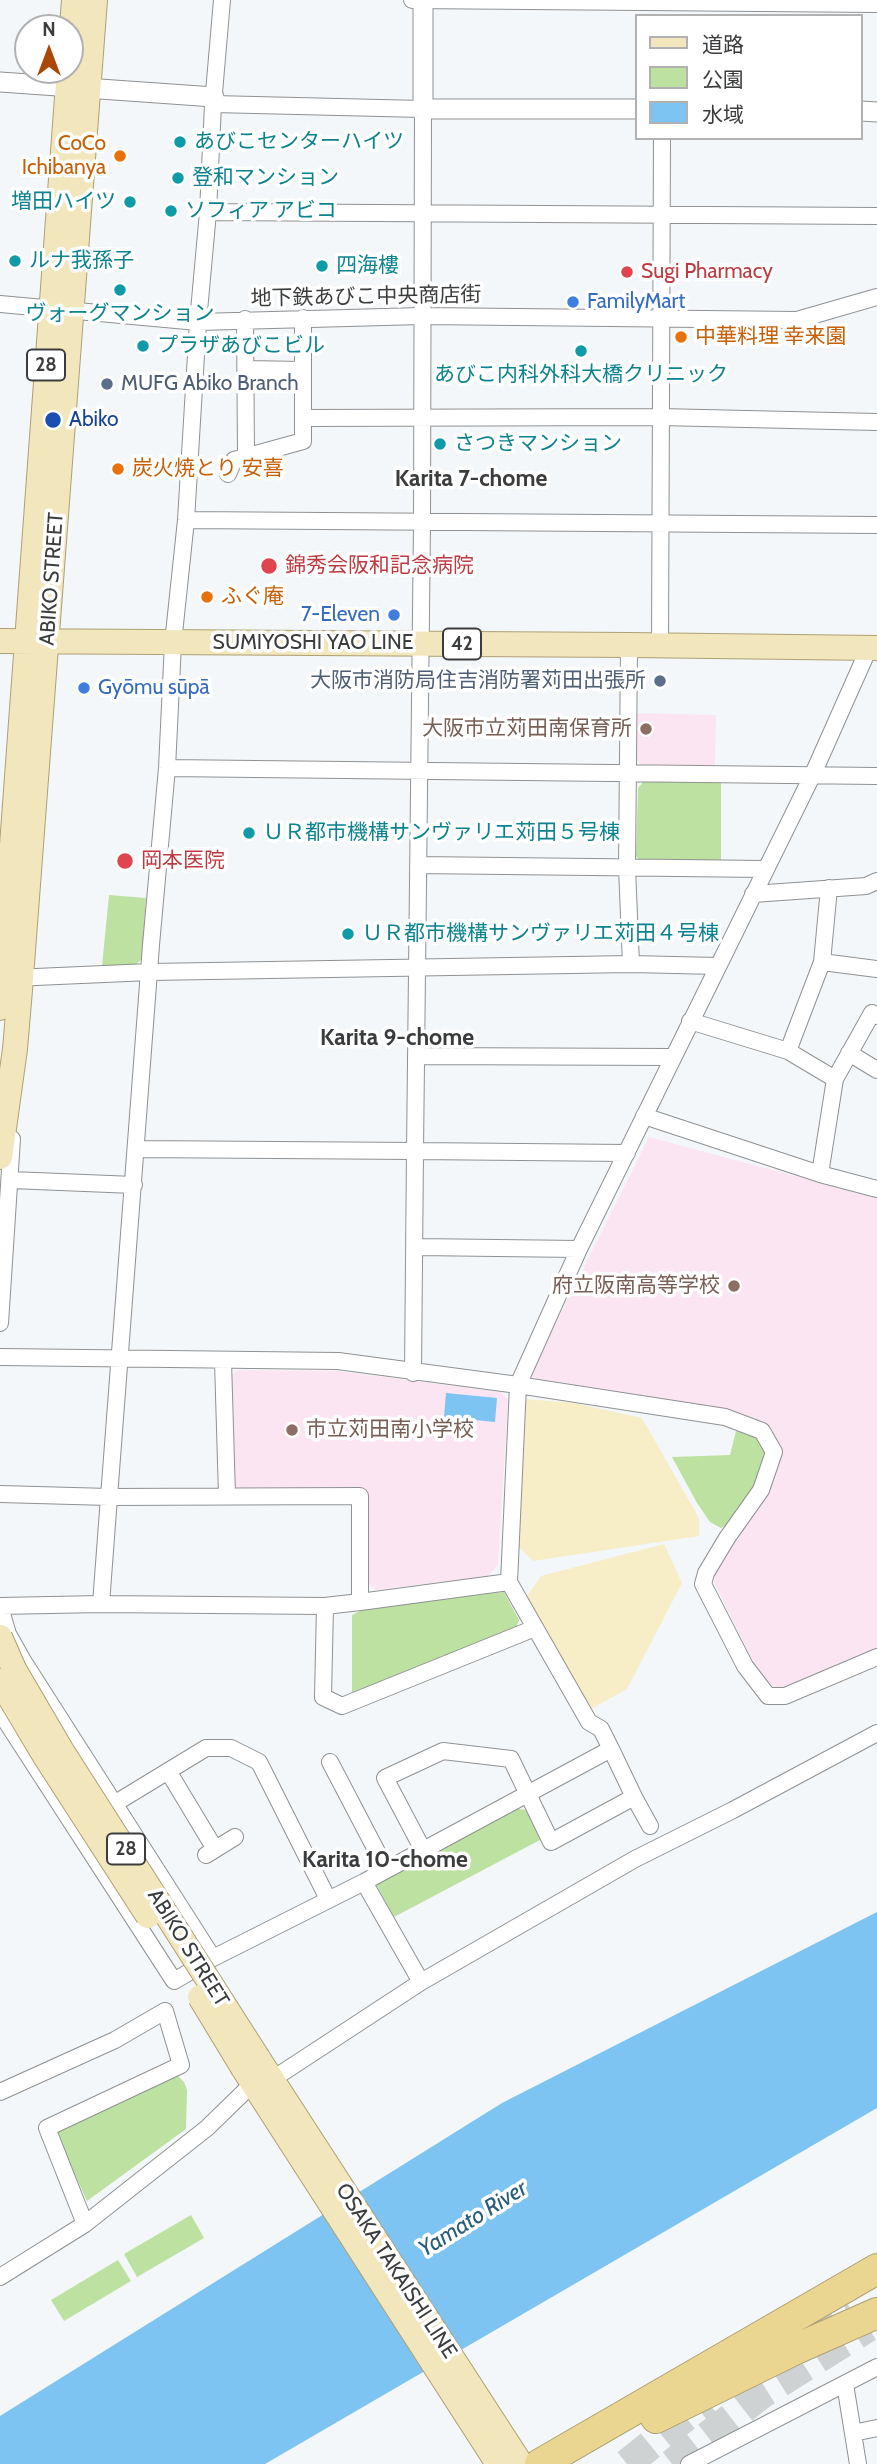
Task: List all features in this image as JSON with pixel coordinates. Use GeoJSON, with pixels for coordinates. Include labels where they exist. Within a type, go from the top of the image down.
{"type":"FeatureCollection","features":[{"type":"Feature","properties":{"kind":"highway"},"geometry":{"type":"LineString","coordinates":[[571,2458],[877,2269]]}},
{"type":"Feature","properties":{"kind":"highway"},"geometry":{"type":"LineString","coordinates":[[540,2464],[571,2458],[877,2313]]}},
{"type":"Feature","properties":{"kind":"main road","name":"ABIKO STREET"},"geometry":{"type":"LineString","coordinates":[[84,45],[95,0]]}},
{"type":"Feature","properties":{"kind":"main road","name":"ABIKO STREET"},"geometry":{"type":"LineString","coordinates":[[0,1008],[8,978],[37,642],[75,84]]}},
{"type":"Feature","properties":{"kind":"main road","name":"SUMIYOSHI YAO LINE"},"geometry":{"type":"LineString","coordinates":[[0,641],[873,648]]}},
{"type":"Feature","properties":{"kind":"main road","name":"ABIKO STREET"},"geometry":{"type":"LineString","coordinates":[[0,1157],[15,1049],[8,978]]}},
{"type":"Feature","properties":{"kind":"main road","name":"ABIKO STREET"},"geometry":{"type":"LineString","coordinates":[[5,1643],[13,1669],[261,2080]]}},
{"type":"Feature","properties":{"kind":"main road","name":"ABIKO STREET"},"geometry":{"type":"LineString","coordinates":[[0,1681],[46,1758],[261,2080]]}},
{"type":"Feature","properties":{"kind":"main road","name":"OSAKA TAKAISHI LINE"},"geometry":{"type":"LineString","coordinates":[[261,2080],[498,2464]]}},
{"type":"Feature","properties":{"kind":"main road","name":"OSAKA TAKAISHI LINE"},"geometry":{"type":"LineString","coordinates":[[261,2080],[521,2464]]}},
{"type":"Feature","properties":{"kind":"street"},"geometry":{"type":"LineString","coordinates":[[101,1604],[167,768],[173,643],[186,520],[222,0]]}},
{"type":"Feature","properties":{"kind":"street"},"geometry":{"type":"LineString","coordinates":[[412,0],[664,6],[877,4]]}},
{"type":"Feature","properties":{"kind":"street"},"geometry":{"type":"LineString","coordinates":[[413,1373],[422,523],[423,0]]}},
{"type":"Feature","properties":{"kind":"street"},"geometry":{"type":"LineString","coordinates":[[84,83],[213,100],[423,109],[636,109]]}},
{"type":"Feature","properties":{"kind":"street"},"geometry":{"type":"LineString","coordinates":[[660,646],[662,140]]}},
{"type":"Feature","properties":{"kind":"street"},"geometry":{"type":"LineString","coordinates":[[208,212],[877,216]]}},
{"type":"Feature","properties":{"kind":"street","name":"地下鉄あびこ中央商店街"},"geometry":{"type":"LineString","coordinates":[[0,304],[198,322],[422,316],[797,320],[877,297]]}},
{"type":"Feature","properties":{"kind":"street"},"geometry":{"type":"LineString","coordinates":[[228,474],[234,460],[303,441],[303,318]]}},
{"type":"Feature","properties":{"kind":"street"},"geometry":{"type":"LineString","coordinates":[[245,319],[246,455]]}},
{"type":"Feature","properties":{"kind":"street"},"geometry":{"type":"LineString","coordinates":[[247,369],[303,370]]}},
{"type":"Feature","properties":{"kind":"street"},"geometry":{"type":"LineString","coordinates":[[303,418],[660,417],[877,422]]}},
{"type":"Feature","properties":{"kind":"street"},"geometry":{"type":"LineString","coordinates":[[186,520],[877,525]]}},
{"type":"Feature","properties":{"kind":"street"},"geometry":{"type":"LineString","coordinates":[[629,645],[627,868],[631,964]]}},
{"type":"Feature","properties":{"kind":"street"},"geometry":{"type":"LineString","coordinates":[[650,1826],[601,1729],[590,1722],[509,1582],[518,1385],[579,1249],[873,648]]}},
{"type":"Feature","properties":{"kind":"street"},"geometry":{"type":"LineString","coordinates":[[167,768],[877,776]]}},
{"type":"Feature","properties":{"kind":"street"},"geometry":{"type":"LineString","coordinates":[[418,865],[765,869]]}},
{"type":"Feature","properties":{"kind":"street"},"geometry":{"type":"LineString","coordinates":[[753,894],[866,886],[877,881]]}},
{"type":"Feature","properties":{"kind":"street"},"geometry":{"type":"LineString","coordinates":[[788,1051],[822,962],[829,888]]}},
{"type":"Feature","properties":{"kind":"street"},"geometry":{"type":"LineString","coordinates":[[822,962],[877,969]]}},
{"type":"Feature","properties":{"kind":"street"},"geometry":{"type":"LineString","coordinates":[[8,978],[150,972],[631,964],[717,966]]}},
{"type":"Feature","properties":{"kind":"street"},"geometry":{"type":"LineString","coordinates":[[820,1174],[835,1079],[872,1013],[877,1016]]}},
{"type":"Feature","properties":{"kind":"street"},"geometry":{"type":"LineString","coordinates":[[690,1020],[788,1051],[835,1079]]}},
{"type":"Feature","properties":{"kind":"street"},"geometry":{"type":"LineString","coordinates":[[0,1323],[10,1180],[15,1049]]}},
{"type":"Feature","properties":{"kind":"street"},"geometry":{"type":"LineString","coordinates":[[849,1053],[877,1070]]}},
{"type":"Feature","properties":{"kind":"street"},"geometry":{"type":"LineString","coordinates":[[416,1056],[673,1057]]}},
{"type":"Feature","properties":{"kind":"street"},"geometry":{"type":"LineString","coordinates":[[645,1116],[820,1174],[877,1189]]}},
{"type":"Feature","properties":{"kind":"street"},"geometry":{"type":"LineString","coordinates":[[137,1149],[627,1153]]}},
{"type":"Feature","properties":{"kind":"street"},"geometry":{"type":"LineString","coordinates":[[10,1180],[134,1185]]}},
{"type":"Feature","properties":{"kind":"street"},"geometry":{"type":"LineString","coordinates":[[416,1247],[579,1249]]}},
{"type":"Feature","properties":{"kind":"street"},"geometry":{"type":"LineString","coordinates":[[0,1357],[338,1361],[725,1417],[762,1431],[774,1452],[761,1490],[727,1538],[706,1573],[703,1584],[745,1666],[768,1696],[785,1696],[877,1657]]}},
{"type":"Feature","properties":{"kind":"street"},"geometry":{"type":"LineString","coordinates":[[223,1361],[227,1496]]}},
{"type":"Feature","properties":{"kind":"street"},"geometry":{"type":"LineString","coordinates":[[0,1494],[109,1497],[360,1496],[360,1602]]}},
{"type":"Feature","properties":{"kind":"street"},"geometry":{"type":"LineString","coordinates":[[213,1958],[71,1737],[5,1643],[0,1606],[325,1606],[509,1582]]}},
{"type":"Feature","properties":{"kind":"street"},"geometry":{"type":"LineString","coordinates":[[325,1606],[323,1697],[342,1706],[536,1628]]}},
{"type":"Feature","properties":{"kind":"street"},"geometry":{"type":"LineString","coordinates":[[0,1712],[174,1982],[213,1958],[364,1882],[611,1749]]}},
{"type":"Feature","properties":{"kind":"street"},"geometry":{"type":"LineString","coordinates":[[0,2277],[85,2224],[207,2128],[261,2080],[282,2073],[421,1982],[635,1859],[877,1733]]}},
{"type":"Feature","properties":{"kind":"street"},"geometry":{"type":"LineString","coordinates":[[34,1764],[47,1768],[71,1754],[71,1737]]}},
{"type":"Feature","properties":{"kind":"street"},"geometry":{"type":"LineString","coordinates":[[114,1804],[206,1748],[232,1748],[259,1762],[328,1899]]}},
{"type":"Feature","properties":{"kind":"street"},"geometry":{"type":"LineString","coordinates":[[423,1850],[385,1778],[443,1751],[511,1759],[551,1842],[634,1797]]}},
{"type":"Feature","properties":{"kind":"street"},"geometry":{"type":"LineString","coordinates":[[168,1771],[211,1852],[235,1837]]}},
{"type":"Feature","properties":{"kind":"street"},"geometry":{"type":"LineString","coordinates":[[331,1772],[386,1870]]}},
{"type":"Feature","properties":{"kind":"street"},"geometry":{"type":"LineString","coordinates":[[364,1882],[421,1982]]}},
{"type":"Feature","properties":{"kind":"street"},"geometry":{"type":"LineString","coordinates":[[0,2092],[116,2040],[165,2011],[181,2066],[47,2128],[85,2224]]}},
{"type":"Feature","properties":{"kind":"street"},"geometry":{"type":"LineString","coordinates":[[689,2464],[877,2367]]}},
{"type":"Feature","properties":{"kind":"street"},"geometry":{"type":"LineString","coordinates":[[845,2384],[858,2464]]}},
{"type":"Feature","properties":{"kind":"street"},"geometry":{"type":"LineString","coordinates":[[853,2433],[877,2428]]}},
{"type":"Feature","properties":{"kind":"shaded area"},"geometry":{"type":"Polygon","coordinates":[[[635,713],[716,715],[715,766],[641,765],[635,757],[635,713]]]}},
{"type":"Feature","properties":{"kind":"shaded area"},"geometry":{"type":"Polygon","coordinates":[[[649,1137],[877,1198],[877,1650],[785,1690],[768,1685],[761,1678],[714,1582],[716,1566],[768,1429],[733,1410],[529,1377],[649,1137]]]}},
{"type":"Feature","properties":{"kind":"shaded area"},"geometry":{"type":"Polygon","coordinates":[[[238,1370],[338,1371],[500,1392],[508,1399],[498,1565],[488,1576],[376,1590],[368,1584],[367,1490],[240,1489],[231,1483],[231,1375],[238,1370]]]}},
{"type":"Feature","properties":{"kind":"green space"},"geometry":{"type":"Polygon","coordinates":[[[644,781],[721,781],[721,862],[640,862],[636,856],[638,788],[644,781]]]}},
{"type":"Feature","properties":{"kind":"green space"},"geometry":{"type":"Polygon","coordinates":[[[109,895],[146,898],[142,959],[134,966],[102,966],[109,895]]]}},
{"type":"Feature","properties":{"kind":"green space"},"geometry":{"type":"Polygon","coordinates":[[[737,1427],[756,1434],[765,1447],[766,1457],[755,1486],[735,1521],[721,1528],[710,1522],[672,1457],[730,1455],[737,1427]]]}},
{"type":"Feature","properties":{"kind":"green space"},"geometry":{"type":"Polygon","coordinates":[[[504,1592],[519,1620],[516,1628],[352,1693],[352,1615],[366,1608],[504,1592]]]}},
{"type":"Feature","properties":{"kind":"green space"},"geometry":{"type":"Polygon","coordinates":[[[510,1808],[527,1810],[540,1840],[394,1917],[377,1886],[380,1880],[510,1808]]]}},
{"type":"Feature","properties":{"kind":"green space"},"geometry":{"type":"Polygon","coordinates":[[[176,2074],[187,2090],[186,2129],[87,2201],[55,2132],[176,2074]]]}},
{"type":"Feature","properties":{"kind":"green space"},"geometry":{"type":"Polygon","coordinates":[[[191,2215],[204,2238],[137,2277],[124,2254],[191,2215]]]}},
{"type":"Feature","properties":{"kind":"green space"},"geometry":{"type":"Polygon","coordinates":[[[118,2260],[131,2281],[64,2321],[51,2300],[118,2260]]]}},
{"type":"Feature","properties":{"kind":"sand"},"geometry":{"type":"Polygon","coordinates":[[[525,1399],[574,1403],[642,1418],[699,1518],[699,1536],[533,1561],[519,1547],[525,1399]]]}},
{"type":"Feature","properties":{"kind":"sand"},"geometry":{"type":"Polygon","coordinates":[[[664,1544],[682,1583],[627,1689],[591,1709],[527,1596],[541,1576],[664,1544]]]}},
{"type":"Feature","properties":{"kind":"water"},"geometry":{"type":"Polygon","coordinates":[[[446,1393],[497,1398],[495,1422],[444,1417],[446,1393]]]}},
{"type":"Feature","properties":{"kind":"water","name":"Yamato River"},"geometry":{"type":"Polygon","coordinates":[[[877,1912],[877,2108],[265,2464],[0,2464],[0,2416],[502,2103],[877,1912]]]}},
{"type":"Feature","properties":{"kind":"tunnel"},"geometry":{"type":"LineString","coordinates":[[768,2354],[792,2336],[847,2303]]}},
{"type":"Feature","properties":{"kind":"tunnel"},"geometry":{"type":"LineString","coordinates":[[672,2464],[763,2393],[868,2327]]}},
{"type":"Feature","properties":{"kind":"tunnel"},"geometry":{"type":"LineString","coordinates":[[627,2464],[706,2400]]}},
{"type":"Feature","properties":{"kind":"place","name":"あびこセンターハイツ"},"geometry":{"type":"Point","coordinates":[180,142]}},
{"type":"Feature","properties":{"kind":"place","name":"CoCo Ichibanya"},"geometry":{"type":"Point","coordinates":[120,156]}},
{"type":"Feature","properties":{"kind":"place","name":"登和マンション"},"geometry":{"type":"Point","coordinates":[178,178]}},
{"type":"Feature","properties":{"kind":"place","name":"増田ハイツ"},"geometry":{"type":"Point","coordinates":[130,202]}},
{"type":"Feature","properties":{"kind":"place","name":"ソフィア アビコ"},"geometry":{"type":"Point","coordinates":[171,211]}},
{"type":"Feature","properties":{"kind":"place","name":"ルナ我孫子"},"geometry":{"type":"Point","coordinates":[15,261]}},
{"type":"Feature","properties":{"kind":"place","name":"四海樓"},"geometry":{"type":"Point","coordinates":[322,266]}},
{"type":"Feature","properties":{"kind":"place","name":"Sugi Pharmacy"},"geometry":{"type":"Point","coordinates":[627,272]}},
{"type":"Feature","properties":{"kind":"place","name":"ヴォーグマンション"},"geometry":{"type":"Point","coordinates":[120,290]}},
{"type":"Feature","properties":{"kind":"place","name":"FamilyMart"},"geometry":{"type":"Point","coordinates":[573,302]}},
{"type":"Feature","properties":{"kind":"place","name":"中華料理 幸来園"},"geometry":{"type":"Point","coordinates":[681,337]}},
{"type":"Feature","properties":{"kind":"place","name":"プラザあびこビル"},"geometry":{"type":"Point","coordinates":[143,346]}},
{"type":"Feature","properties":{"kind":"place","name":"あびこ内科外科大橋クリニック"},"geometry":{"type":"Point","coordinates":[581,351]}},
{"type":"Feature","properties":{"kind":"place","name":"MUFG Abiko Branch"},"geometry":{"type":"Point","coordinates":[107,384]}},
{"type":"Feature","properties":{"kind":"place","name":"Abiko"},"geometry":{"type":"Point","coordinates":[53,420]}},
{"type":"Feature","properties":{"kind":"place","name":"さつきマンション"},"geometry":{"type":"Point","coordinates":[440,444]}},
{"type":"Feature","properties":{"kind":"place","name":"炭火焼とり 安喜"},"geometry":{"type":"Point","coordinates":[118,469]}},
{"type":"Feature","properties":{"kind":"place","name":"錦秀会阪和記念病院"},"geometry":{"type":"Point","coordinates":[269,566]}},
{"type":"Feature","properties":{"kind":"place","name":"ふぐ庵"},"geometry":{"type":"Point","coordinates":[207,597]}},
{"type":"Feature","properties":{"kind":"place","name":"7-Eleven"},"geometry":{"type":"Point","coordinates":[394,615]}},
{"type":"Feature","properties":{"kind":"place","name":"大阪市消防局住吉消防署苅田出張所"},"geometry":{"type":"Point","coordinates":[660,681]}},
{"type":"Feature","properties":{"kind":"place","name":"Gyōmu sūpā"},"geometry":{"type":"Point","coordinates":[84,688]}},
{"type":"Feature","properties":{"kind":"place","name":"大阪市立苅田南保育所"},"geometry":{"type":"Point","coordinates":[646,729]}},
{"type":"Feature","properties":{"kind":"place","name":"ＵＲ都市機構サンヴァリエ苅田５号棟"},"geometry":{"type":"Point","coordinates":[249,833]}},
{"type":"Feature","properties":{"kind":"place","name":"岡本医院"},"geometry":{"type":"Point","coordinates":[125,861]}},
{"type":"Feature","properties":{"kind":"place","name":"ＵＲ都市機構サンヴァリエ苅田４号棟"},"geometry":{"type":"Point","coordinates":[348,934]}},
{"type":"Feature","properties":{"kind":"place","name":"府立阪南高等学校"},"geometry":{"type":"Point","coordinates":[734,1286]}},
{"type":"Feature","properties":{"kind":"place","name":"市立苅田南小学校"},"geometry":{"type":"Point","coordinates":[292,1430]}},
{"type":"Feature","properties":{"kind":"district","name":"Karita 7-chome"},"geometry":{"type":"Point","coordinates":[471,479]}},
{"type":"Feature","properties":{"kind":"district","name":"Karita 9-chome"},"geometry":{"type":"Point","coordinates":[397,1038]}},
{"type":"Feature","properties":{"kind":"district","name":"Karita 10-chome"},"geometry":{"type":"Point","coordinates":[385,1860]}}]}
